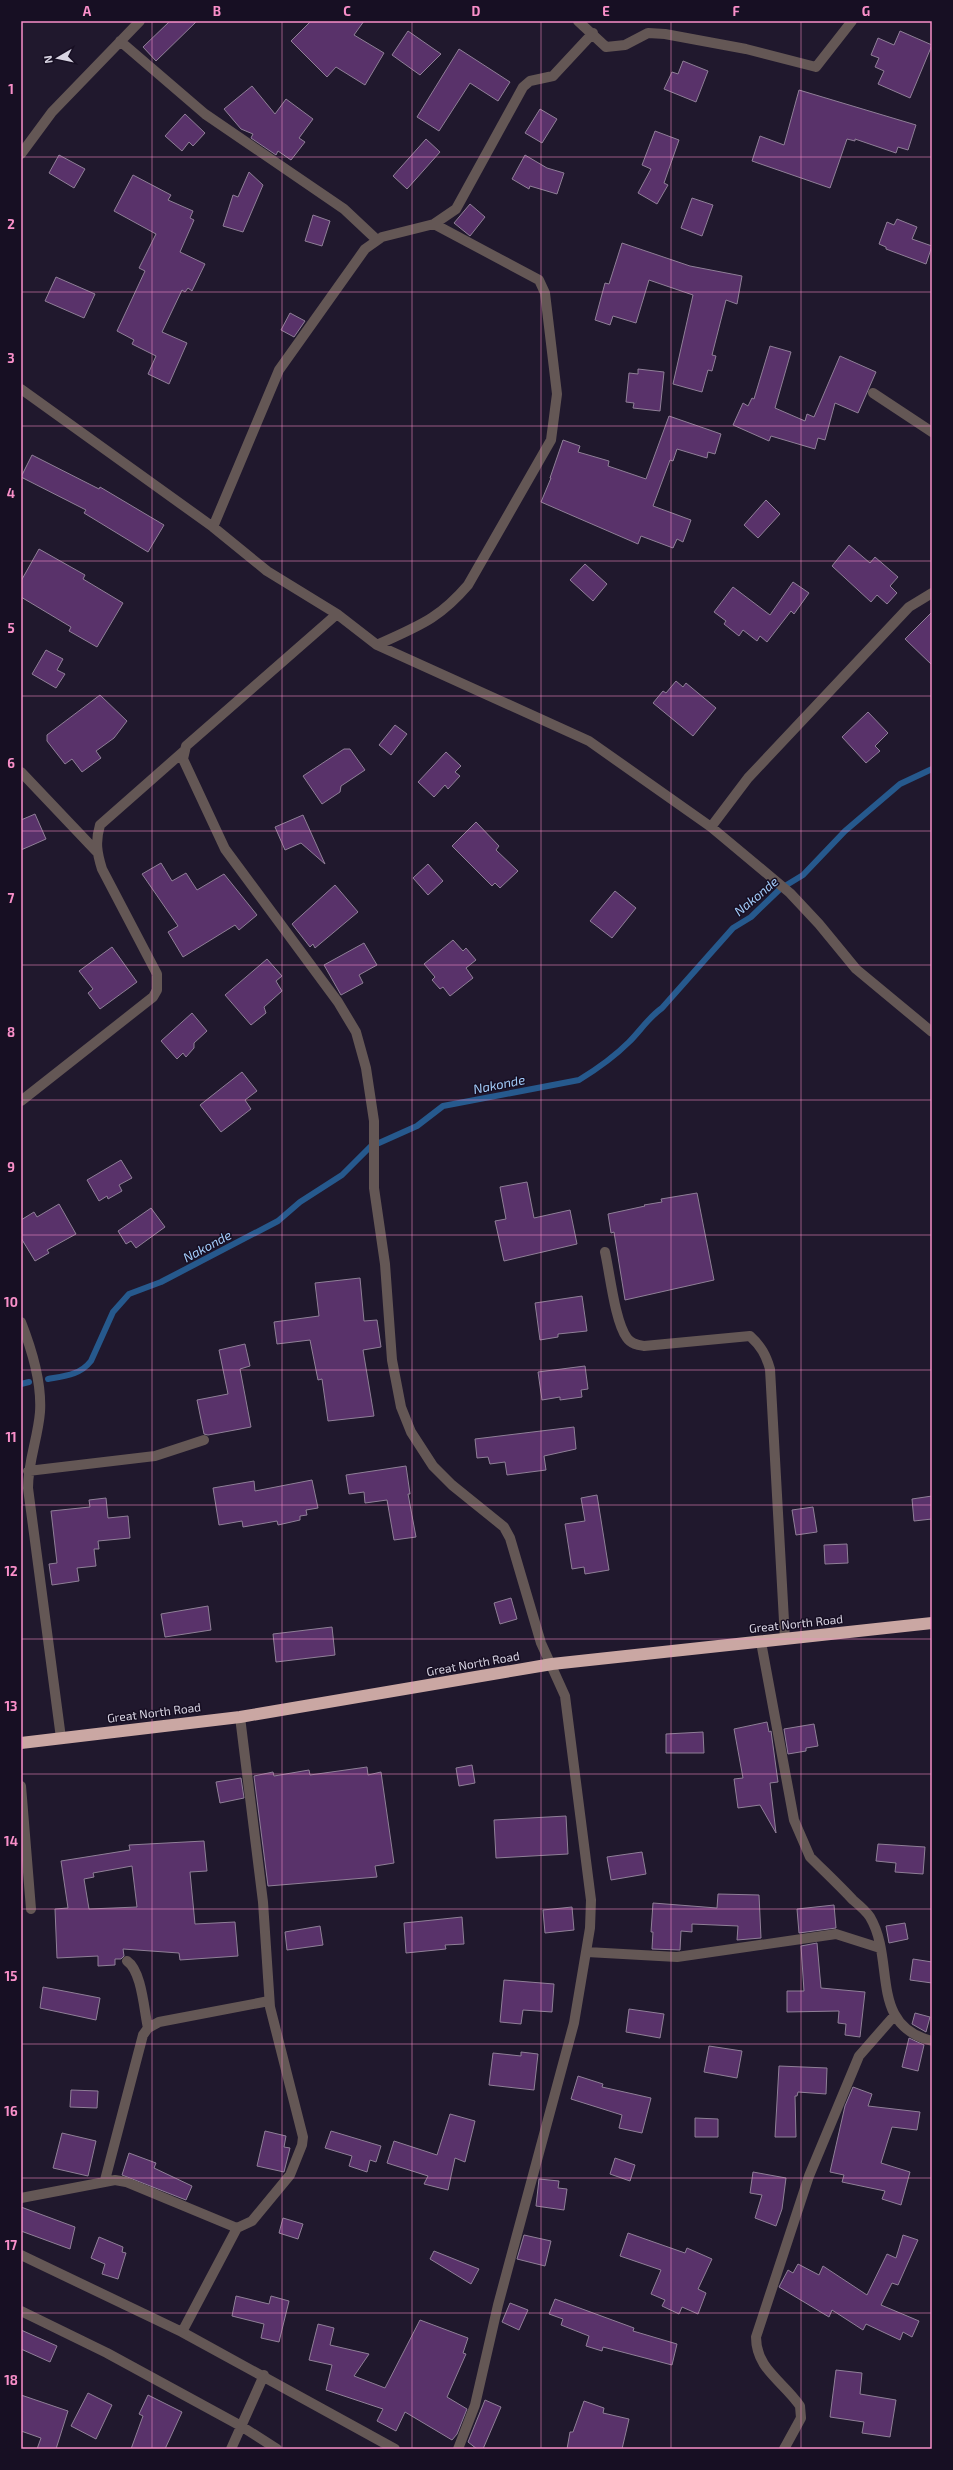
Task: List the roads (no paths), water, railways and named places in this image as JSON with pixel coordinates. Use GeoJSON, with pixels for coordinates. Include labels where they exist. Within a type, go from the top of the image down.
{"type":"FeatureCollection","features":[{"type":"Feature","properties":{"kind":"highway","name":"Great North Road"},"geometry":{"type":"LineString","coordinates":[[21,1743],[240,1717],[552,1664],[932,1623]]}},
{"type":"Feature","properties":{"kind":"street"},"geometry":{"type":"LineString","coordinates":[[21,154],[52,112],[140,21]]}},
{"type":"Feature","properties":{"kind":"street"},"geometry":{"type":"LineString","coordinates":[[578,21],[593,33],[606,47],[625,45],[648,33],[665,34],[746,49],[816,67],[852,21]]}},
{"type":"Feature","properties":{"kind":"street"},"geometry":{"type":"LineString","coordinates":[[213,527],[279,370],[365,248],[377,240],[434,224],[456,209],[523,87],[530,81],[553,76],[593,33]]}},
{"type":"Feature","properties":{"kind":"street"},"geometry":{"type":"LineString","coordinates":[[120,41],[205,114],[344,209],[377,240]]}},
{"type":"Feature","properties":{"kind":"street"},"geometry":{"type":"LineString","coordinates":[[377,645],[431,620],[447,608],[468,585],[551,440],[556,402],[553,350],[545,293],[539,280],[434,224]]}},
{"type":"Feature","properties":{"kind":"street"},"geometry":{"type":"LineString","coordinates":[[21,389],[213,527],[267,571],[337,614],[377,645],[589,742],[711,827],[790,893],[819,924],[856,970],[932,1032]]}},
{"type":"Feature","properties":{"kind":"street"},"geometry":{"type":"LineString","coordinates":[[873,394],[932,432]]}},
{"type":"Feature","properties":{"kind":"street"},"geometry":{"type":"LineString","coordinates":[[711,827],[748,778],[909,608],[932,593]]}},
{"type":"Feature","properties":{"kind":"street"},"geometry":{"type":"LineString","coordinates":[[21,1101],[153,998],[157,990],[157,974],[102,869],[96,851],[96,839],[100,825],[184,751],[186,746],[337,614]]}},
{"type":"Feature","properties":{"kind":"street"},"geometry":{"type":"LineString","coordinates":[[184,751],[185,767],[226,849],[338,1002],[356,1032],[366,1068],[374,1121],[374,1188],[385,1258],[392,1360],[401,1407],[411,1432],[433,1466],[452,1485],[504,1527],[507,1532],[541,1643],[552,1664],[565,1696],[591,1900],[587,1952],[574,2023],[498,2305],[475,2405],[458,2449]]}},
{"type":"Feature","properties":{"kind":"street"},"geometry":{"type":"LineString","coordinates":[[21,772],[96,851]]}},
{"type":"Feature","properties":{"kind":"street"},"geometry":{"type":"LineString","coordinates":[[606,1252],[621,1327],[628,1340],[644,1346],[750,1336],[758,1343],[767,1355],[770,1369],[785,1639]]}},
{"type":"Feature","properties":{"kind":"street"},"geometry":{"type":"LineString","coordinates":[[21,1322],[39,1382],[40,1411],[28,1472],[30,1515],[62,1738]]}},
{"type":"Feature","properties":{"kind":"street"},"geometry":{"type":"LineString","coordinates":[[28,1472],[155,1456],[204,1440]]}},
{"type":"Feature","properties":{"kind":"street"},"geometry":{"type":"LineString","coordinates":[[760,1642],[794,1820],[798,1831],[810,1857],[870,1916],[880,1948],[894,2016],[904,2029],[918,2038],[932,2041]]}},
{"type":"Feature","properties":{"kind":"street"},"geometry":{"type":"LineString","coordinates":[[182,2332],[237,2228],[252,2221],[290,2175],[302,2145],[302,2128],[291,2096],[272,2024],[269,2000],[263,1902],[240,1717]]}},
{"type":"Feature","properties":{"kind":"street"},"geometry":{"type":"LineString","coordinates":[[21,1786],[31,1908]]}},
{"type":"Feature","properties":{"kind":"street"},"geometry":{"type":"LineString","coordinates":[[587,1952],[677,1957],[829,1934],[843,1935],[880,1948]]}},
{"type":"Feature","properties":{"kind":"street"},"geometry":{"type":"LineString","coordinates":[[127,1961],[132,1965],[138,1976],[148,2028]]}},
{"type":"Feature","properties":{"kind":"street"},"geometry":{"type":"LineString","coordinates":[[105,2180],[143,2035],[148,2028],[159,2022],[269,2000]]}},
{"type":"Feature","properties":{"kind":"street"},"geometry":{"type":"LineString","coordinates":[[784,2449],[801,2418],[800,2406],[762,2362],[756,2349],[756,2337],[809,2176],[859,2056],[894,2016]]}},
{"type":"Feature","properties":{"kind":"street"},"geometry":{"type":"LineString","coordinates":[[21,2198],[105,2180],[126,2182],[237,2228]]}},
{"type":"Feature","properties":{"kind":"street"},"geometry":{"type":"LineString","coordinates":[[21,2255],[182,2332],[264,2375],[395,2449]]}},
{"type":"Feature","properties":{"kind":"street"},"geometry":{"type":"LineString","coordinates":[[21,2311],[107,2353],[241,2426],[277,2449]]}},
{"type":"Feature","properties":{"kind":"street"},"geometry":{"type":"LineString","coordinates":[[230,2449],[264,2375]]}},
{"type":"Feature","properties":{"kind":"waterway","name":"Nakonde"},"geometry":{"type":"LineString","coordinates":[[48,1379],[72,1374],[87,1366],[91,1361],[113,1312],[129,1294],[161,1282],[278,1221],[300,1202],[342,1175],[370,1147],[417,1126],[443,1106],[579,1080],[599,1067],[633,1038],[662,1008],[733,928],[751,917],[780,889],[803,875],[845,831],[900,784],[932,769]]}},
{"type":"Feature","properties":{"kind":"waterway","name":"Nakonde"},"geometry":{"type":"LineString","coordinates":[[21,1384],[29,1382]]}}]}
